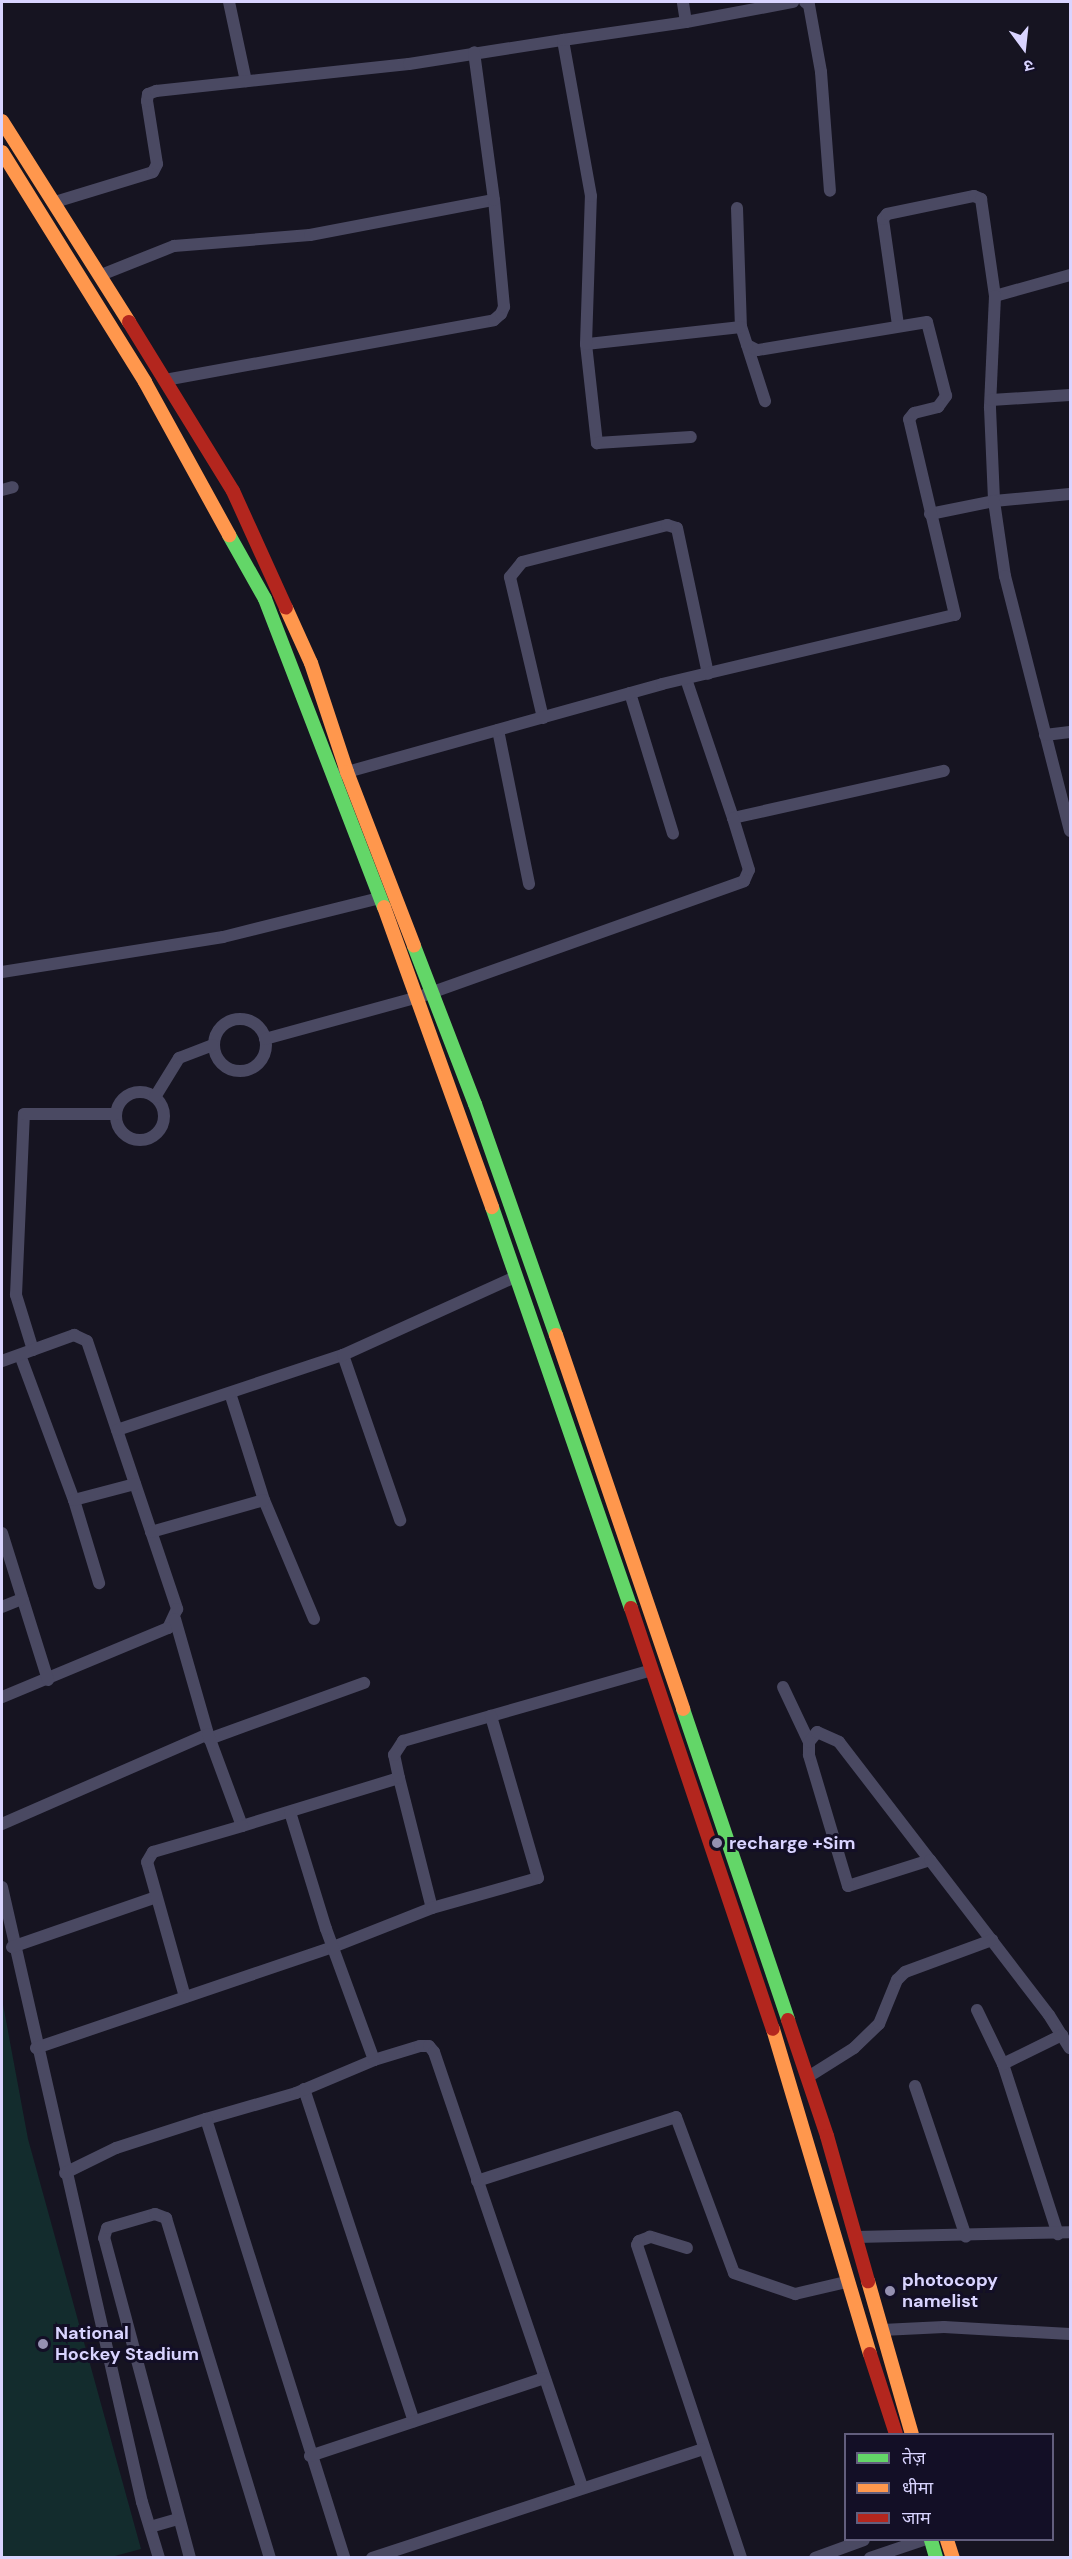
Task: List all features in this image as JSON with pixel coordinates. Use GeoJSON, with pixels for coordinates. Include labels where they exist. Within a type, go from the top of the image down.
{"type":"FeatureCollection","features":[{"type":"Feature","properties":{"kind":"street"},"geometry":{"type":"LineString","coordinates":[[229,2],[246,81]]}},
{"type":"Feature","properties":{"kind":"street"},"geometry":{"type":"LineString","coordinates":[[683,2],[686,22]]}},
{"type":"Feature","properties":{"kind":"street"},"geometry":{"type":"LineString","coordinates":[[55,202],[153,172],[157,164],[148,94],[410,64],[474,52],[686,22],[794,2]]}},
{"type":"Feature","properties":{"kind":"street"},"geometry":{"type":"LineString","coordinates":[[805,2],[809,5],[821,72],[830,191]]}},
{"type":"Feature","properties":{"kind":"street"},"geometry":{"type":"LineString","coordinates":[[564,40],[591,196],[586,344],[597,443],[691,437]]}},
{"type":"Feature","properties":{"kind":"street"},"geometry":{"type":"LineString","coordinates":[[165,380],[494,320],[504,307],[494,200],[474,52]]}},
{"type":"Feature","properties":{"kind":"street"},"geometry":{"type":"LineString","coordinates":[[2,121],[55,202],[238,502],[311,663],[347,772],[433,992],[604,1473],[808,2077],[912,2433]]}},
{"type":"Feature","properties":{"kind":"street"},"geometry":{"type":"LineString","coordinates":[[2,152],[145,382],[265,599],[419,997],[652,1670],[791,2081],[846,2282],[896,2433]]}},
{"type":"Feature","properties":{"kind":"street"},"geometry":{"type":"LineString","coordinates":[[898,325],[881,225],[887,214],[974,196],[981,199],[995,296],[991,400],[994,501],[1005,576],[1070,829]]}},
{"type":"Feature","properties":{"kind":"street"},"geometry":{"type":"LineString","coordinates":[[100,275],[174,246],[310,235],[494,200]]}},
{"type":"Feature","properties":{"kind":"street"},"geometry":{"type":"LineString","coordinates":[[737,208],[741,327],[765,401]]}},
{"type":"Feature","properties":{"kind":"street"},"geometry":{"type":"LineString","coordinates":[[995,296],[1071,275]]}},
{"type":"Feature","properties":{"kind":"street"},"geometry":{"type":"LineString","coordinates":[[332,776],[630,693],[955,615],[956,607],[930,514],[909,419],[914,413],[938,407],[946,396],[930,327],[922,320],[757,350],[747,345]]}},
{"type":"Feature","properties":{"kind":"street"},"geometry":{"type":"LineString","coordinates":[[586,344],[741,327]]}},
{"type":"Feature","properties":{"kind":"street"},"geometry":{"type":"LineString","coordinates":[[991,400],[1071,395]]}},
{"type":"Feature","properties":{"kind":"street"},"geometry":{"type":"LineString","coordinates":[[930,514],[994,501],[1071,494]]}},
{"type":"Feature","properties":{"kind":"street"},"geometry":{"type":"LineString","coordinates":[[543,718],[510,577],[522,562],[533,559],[667,525],[677,528],[708,674]]}},
{"type":"Feature","properties":{"kind":"street"},"geometry":{"type":"LineString","coordinates":[[265,1039],[419,997],[744,881],[749,870],[686,679]]}},
{"type":"Feature","properties":{"kind":"street"},"geometry":{"type":"LineString","coordinates":[[630,693],[673,834]]}},
{"type":"Feature","properties":{"kind":"street"},"geometry":{"type":"LineString","coordinates":[[498,730],[529,884]]}},
{"type":"Feature","properties":{"kind":"street"},"geometry":{"type":"LineString","coordinates":[[1045,735],[1071,732]]}},
{"type":"Feature","properties":{"kind":"street"},"geometry":{"type":"LineString","coordinates":[[733,818],[944,771]]}},
{"type":"Feature","properties":{"kind":"street"},"geometry":{"type":"LineString","coordinates":[[2,972],[223,937],[380,898]]}},
{"type":"Feature","properties":{"kind":"street"},"geometry":{"type":"LineString","coordinates":[[232,1020],[249,1020],[265,1039],[264,1056],[243,1072],[225,1068],[214,1054],[213,1045],[218,1029],[232,1020]]}},
{"type":"Feature","properties":{"kind":"street"},"geometry":{"type":"LineString","coordinates":[[155,1097],[179,1058],[213,1045]]}},
{"type":"Feature","properties":{"kind":"street"},"geometry":{"type":"LineString","coordinates":[[132,1093],[155,1097],[164,1118],[152,1137],[129,1137],[118,1126],[116,1114],[120,1103],[132,1093]]}},
{"type":"Feature","properties":{"kind":"street"},"geometry":{"type":"LineString","coordinates":[[33,1350],[16,1295],[24,1114],[116,1114]]}},
{"type":"Feature","properties":{"kind":"street"},"geometry":{"type":"LineString","coordinates":[[117,1430],[343,1354],[516,1277]]}},
{"type":"Feature","properties":{"kind":"street"},"geometry":{"type":"LineString","coordinates":[[2,1294],[16,1295]]}},
{"type":"Feature","properties":{"kind":"street"},"geometry":{"type":"LineString","coordinates":[[2,1361],[74,1335],[87,1341],[177,1609],[175,1619],[168,1628],[48,1680],[2,1697]]}},
{"type":"Feature","properties":{"kind":"street"},"geometry":{"type":"LineString","coordinates":[[343,1354],[400,1520]]}},
{"type":"Feature","properties":{"kind":"street"},"geometry":{"type":"LineString","coordinates":[[20,1355],[74,1500],[99,1583]]}},
{"type":"Feature","properties":{"kind":"street"},"geometry":{"type":"LineString","coordinates":[[230,1393],[264,1500],[314,1619]]}},
{"type":"Feature","properties":{"kind":"street"},"geometry":{"type":"LineString","coordinates":[[74,1500],[135,1484]]}},
{"type":"Feature","properties":{"kind":"street"},"geometry":{"type":"LineString","coordinates":[[152,1532],[264,1500]]}},
{"type":"Feature","properties":{"kind":"street"},"geometry":{"type":"LineString","coordinates":[[2,1533],[48,1680]]}},
{"type":"Feature","properties":{"kind":"street"},"geometry":{"type":"LineString","coordinates":[[2,1606],[22,1599]]}},
{"type":"Feature","properties":{"kind":"street"},"geometry":{"type":"LineString","coordinates":[[175,1619],[208,1736],[242,1826]]}},
{"type":"Feature","properties":{"kind":"street"},"geometry":{"type":"LineString","coordinates":[[432,1908],[394,1755],[403,1741],[652,1670]]}},
{"type":"Feature","properties":{"kind":"street"},"geometry":{"type":"LineString","coordinates":[[2,1824],[208,1736],[364,1683]]}},
{"type":"Feature","properties":{"kind":"street"},"geometry":{"type":"LineString","coordinates":[[783,1687],[809,1742],[809,1755],[848,1886],[930,1860]]}},
{"type":"Feature","properties":{"kind":"street"},"geometry":{"type":"LineString","coordinates":[[36,2048],[333,1947],[432,1908],[538,1878],[491,1716]]}},
{"type":"Feature","properties":{"kind":"street"},"geometry":{"type":"LineString","coordinates":[[809,1742],[817,1732],[839,1742],[992,1940],[1071,2048]]}},
{"type":"Feature","properties":{"kind":"street"},"geometry":{"type":"LineString","coordinates":[[185,1997],[147,1862],[153,1852],[399,1778]]}},
{"type":"Feature","properties":{"kind":"street"},"geometry":{"type":"LineString","coordinates":[[290,1812],[333,1947],[374,2060]]}},
{"type":"Feature","properties":{"kind":"street"},"geometry":{"type":"LineString","coordinates":[[2,1887],[12,1947],[158,2557]]}},
{"type":"Feature","properties":{"kind":"street"},"geometry":{"type":"LineString","coordinates":[[12,1947],[156,1897]]}},
{"type":"Feature","properties":{"kind":"street"},"geometry":{"type":"LineString","coordinates":[[808,2077],[854,2048],[879,2024],[897,1980],[905,1972],[992,1940]]}},
{"type":"Feature","properties":{"kind":"street"},"geometry":{"type":"LineString","coordinates":[[856,2237],[966,2237],[1064,2233],[1003,2064],[977,2010]]}},
{"type":"Feature","properties":{"kind":"street"},"geometry":{"type":"LineString","coordinates":[[1003,2064],[1062,2035]]}},
{"type":"Feature","properties":{"kind":"street"},"geometry":{"type":"LineString","coordinates":[[65,2173],[116,2148],[304,2089],[374,2060],[420,2046],[429,2046],[434,2052],[582,2487]]}},
{"type":"Feature","properties":{"kind":"street"},"geometry":{"type":"LineString","coordinates":[[915,2086],[966,2237]]}},
{"type":"Feature","properties":{"kind":"street"},"geometry":{"type":"LineString","coordinates":[[304,2089],[414,2421]]}},
{"type":"Feature","properties":{"kind":"street"},"geometry":{"type":"LineString","coordinates":[[477,2181],[676,2117],[734,2273],[795,2294],[846,2282]]}},
{"type":"Feature","properties":{"kind":"street"},"geometry":{"type":"LineString","coordinates":[[206,2119],[310,2456],[344,2558]]}},
{"type":"Feature","properties":{"kind":"street"},"geometry":{"type":"LineString","coordinates":[[190,2558],[104,2238],[107,2228],[155,2214],[166,2218],[270,2558]]}},
{"type":"Feature","properties":{"kind":"street"},"geometry":{"type":"LineString","coordinates":[[687,2248],[650,2237],[637,2245],[741,2558]]}},
{"type":"Feature","properties":{"kind":"street"},"geometry":{"type":"LineString","coordinates":[[882,2330],[944,2327],[1071,2334]]}},
{"type":"Feature","properties":{"kind":"street"},"geometry":{"type":"LineString","coordinates":[[310,2456],[544,2378]]}},
{"type":"Feature","properties":{"kind":"street"},"geometry":{"type":"LineString","coordinates":[[372,2558],[703,2449]]}},
{"type":"Feature","properties":{"kind":"street"},"geometry":{"type":"LineString","coordinates":[[150,2527],[178,2519]]}},
{"type":"Feature","properties":{"kind":"street"},"geometry":{"type":"LineString","coordinates":[[814,2558],[861,2541]]}},
{"type":"Feature","properties":{"kind":"street"},"geometry":{"type":"LineString","coordinates":[[870,2558],[920,2541]]}},
{"type":"Feature","properties":{"kind":"street"},"geometry":{"type":"LineString","coordinates":[[931,2541],[936,2558]]}},
{"type":"Feature","properties":{"kind":"street"},"geometry":{"type":"LineString","coordinates":[[947,2541],[953,2558]]}},
{"type":"Feature","properties":{"kind":"green space","name":"National Hockey Stadium"},"geometry":{"type":"Polygon","coordinates":[[[2,1999],[28,2139],[141,2549],[111,2557],[2,2557],[2,1999]]]}},
{"type":"Feature","properties":{"kind":"traffic: fast"},"geometry":{"type":"LineString","coordinates":[[229,535],[265,599],[384,907]]}},
{"type":"Feature","properties":{"kind":"traffic: fast"},"geometry":{"type":"LineString","coordinates":[[414,946],[475,1104],[556,1335]]}},
{"type":"Feature","properties":{"kind":"traffic: fast"},"geometry":{"type":"LineString","coordinates":[[492,1207],[631,1608]]}},
{"type":"Feature","properties":{"kind":"traffic: fast"},"geometry":{"type":"LineString","coordinates":[[683,1709],[788,2020]]}},
{"type":"Feature","properties":{"kind":"traffic: fast"},"geometry":{"type":"LineString","coordinates":[[931,2541],[936,2558]]}},
{"type":"Feature","properties":{"kind":"traffic: slow"},"geometry":{"type":"LineString","coordinates":[[2,121],[129,322]]}},
{"type":"Feature","properties":{"kind":"traffic: slow"},"geometry":{"type":"LineString","coordinates":[[2,152],[145,382],[229,535]]}},
{"type":"Feature","properties":{"kind":"traffic: slow"},"geometry":{"type":"LineString","coordinates":[[286,608],[311,663],[347,772],[414,946]]}},
{"type":"Feature","properties":{"kind":"traffic: slow"},"geometry":{"type":"LineString","coordinates":[[384,907],[492,1207]]}},
{"type":"Feature","properties":{"kind":"traffic: slow"},"geometry":{"type":"LineString","coordinates":[[556,1335],[683,1709]]}},
{"type":"Feature","properties":{"kind":"traffic: slow"},"geometry":{"type":"LineString","coordinates":[[773,2029],[870,2354]]}},
{"type":"Feature","properties":{"kind":"traffic: slow"},"geometry":{"type":"LineString","coordinates":[[868,2281],[912,2433]]}},
{"type":"Feature","properties":{"kind":"traffic: slow"},"geometry":{"type":"LineString","coordinates":[[947,2541],[953,2558]]}},
{"type":"Feature","properties":{"kind":"traffic: jam"},"geometry":{"type":"LineString","coordinates":[[129,322],[233,491],[286,608]]}},
{"type":"Feature","properties":{"kind":"traffic: jam"},"geometry":{"type":"LineString","coordinates":[[631,1608],[773,2029]]}},
{"type":"Feature","properties":{"kind":"traffic: jam"},"geometry":{"type":"LineString","coordinates":[[788,2020],[827,2136],[868,2281]]}},
{"type":"Feature","properties":{"kind":"traffic: jam"},"geometry":{"type":"LineString","coordinates":[[870,2354],[896,2433]]}},
{"type":"Feature","properties":{"kind":"place","name":"recharge +Sim"},"geometry":{"type":"Point","coordinates":[717,1843]}},
{"type":"Feature","properties":{"kind":"place","name":"photocopy namelist"},"geometry":{"type":"Point","coordinates":[890,2291]}},
{"type":"Feature","properties":{"kind":"place","name":"National Hockey Stadium"},"geometry":{"type":"Point","coordinates":[43,2344]}}]}
